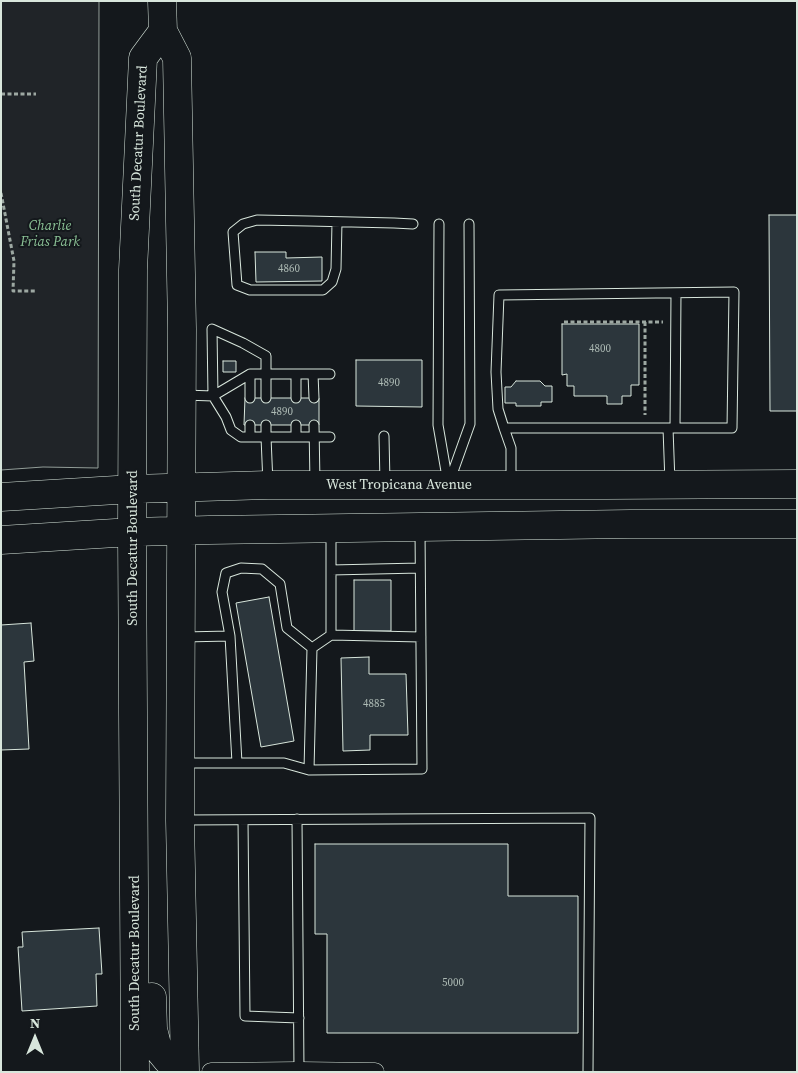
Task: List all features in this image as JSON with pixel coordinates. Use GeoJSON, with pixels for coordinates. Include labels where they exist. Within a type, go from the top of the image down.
{"type":"FeatureCollection","features":[{"type":"Feature","properties":{"kind":"main road"},"geometry":{"type":"LineString","coordinates":[[162,1],[163,31],[177,58],[182,395],[180,820],[185,1072]]}},
{"type":"Feature","properties":{"kind":"main road","name":"South Decatur Boulevard"},"geometry":{"type":"LineString","coordinates":[[136,1071],[132,532],[133,270],[143,58],[163,31]]}},
{"type":"Feature","properties":{"kind":"main road","name":"West Tropicana Avenue"},"geometry":{"type":"LineString","coordinates":[[1,497],[182,486],[315,484],[797,484]]}},
{"type":"Feature","properties":{"kind":"main road"},"geometry":{"type":"LineString","coordinates":[[459,526],[511,507],[645,504],[656,502],[670,485]]}},
{"type":"Feature","properties":{"kind":"main road"},"geometry":{"type":"LineString","coordinates":[[1,540],[132,532],[459,526],[797,524]]}},
{"type":"Feature","properties":{"kind":"main road"},"geometry":{"type":"LineString","coordinates":[[134,911],[149,944],[153,1029],[158,1049],[167,1060],[185,1072]]}},
{"type":"Feature","properties":{"kind":"street"},"geometry":{"type":"LineString","coordinates":[[211,1072],[375,1072]]}},
{"type":"Feature","properties":{"kind":"lane"},"geometry":{"type":"LineString","coordinates":[[337,222],[336,268],[332,282],[323,290],[250,290],[237,285],[234,232],[244,224],[256,220],[337,222],[412,224]]}},
{"type":"Feature","properties":{"kind":"lane"},"geometry":{"type":"LineString","coordinates":[[439,224],[438,425],[448,485]]}},
{"type":"Feature","properties":{"kind":"lane"},"geometry":{"type":"LineString","coordinates":[[448,485],[470,424],[470,224]]}},
{"type":"Feature","properties":{"kind":"lane"},"geometry":{"type":"LineString","coordinates":[[504,428],[732,428],[734,292],[499,295],[496,372],[498,409],[510,448],[510,485]]}},
{"type":"Feature","properties":{"kind":"lane"},"geometry":{"type":"LineString","coordinates":[[670,485],[676,293]]}},
{"type":"Feature","properties":{"kind":"lane"},"geometry":{"type":"LineString","coordinates":[[266,398],[266,356],[243,342],[212,329],[214,396],[231,430],[241,437],[330,437]]}},
{"type":"Feature","properties":{"kind":"lane"},"geometry":{"type":"LineString","coordinates":[[182,395],[214,396],[250,374],[330,374]]}},
{"type":"Feature","properties":{"kind":"lane"},"geometry":{"type":"LineString","coordinates":[[250,374],[250,398]]}},
{"type":"Feature","properties":{"kind":"lane"},"geometry":{"type":"LineString","coordinates":[[296,374],[296,398]]}},
{"type":"Feature","properties":{"kind":"lane"},"geometry":{"type":"LineString","coordinates":[[313,374],[314,398]]}},
{"type":"Feature","properties":{"kind":"lane"},"geometry":{"type":"LineString","coordinates":[[250,425],[250,437]]}},
{"type":"Feature","properties":{"kind":"lane"},"geometry":{"type":"LineString","coordinates":[[266,425],[268,485]]}},
{"type":"Feature","properties":{"kind":"lane"},"geometry":{"type":"LineString","coordinates":[[296,425],[296,437]]}},
{"type":"Feature","properties":{"kind":"lane"},"geometry":{"type":"LineString","coordinates":[[314,425],[315,484]]}},
{"type":"Feature","properties":{"kind":"lane"},"geometry":{"type":"LineString","coordinates":[[384,436],[385,485]]}},
{"type":"Feature","properties":{"kind":"lane"},"geometry":{"type":"LineString","coordinates":[[181,763],[284,763],[309,770],[422,769],[420,527]]}},
{"type":"Feature","properties":{"kind":"lane"},"geometry":{"type":"LineString","coordinates":[[331,635],[332,528]]}},
{"type":"Feature","properties":{"kind":"lane"},"geometry":{"type":"LineString","coordinates":[[237,763],[230,636],[222,592],[226,573],[241,568],[262,570],[280,584],[287,628],[312,648]]}},
{"type":"Feature","properties":{"kind":"lane"},"geometry":{"type":"LineString","coordinates":[[331,570],[420,568]]}},
{"type":"Feature","properties":{"kind":"lane"},"geometry":{"type":"LineString","coordinates":[[312,648],[331,635],[421,636]]}},
{"type":"Feature","properties":{"kind":"lane"},"geometry":{"type":"LineString","coordinates":[[181,638],[230,636]]}},
{"type":"Feature","properties":{"kind":"lane"},"geometry":{"type":"LineString","coordinates":[[309,770],[312,648]]}},
{"type":"Feature","properties":{"kind":"lane"},"geometry":{"type":"LineString","coordinates":[[180,820],[590,818],[588,1072]]}},
{"type":"Feature","properties":{"kind":"lane"},"geometry":{"type":"LineString","coordinates":[[297,819],[299,1071]]}},
{"type":"Feature","properties":{"kind":"lane"},"geometry":{"type":"LineString","coordinates":[[243,820],[245,1016],[299,1018]]}},
{"type":"Feature","properties":{"kind":"path"},"geometry":{"type":"LineString","coordinates":[[1,94],[36,94]]}},
{"type":"Feature","properties":{"kind":"path"},"geometry":{"type":"LineString","coordinates":[[1,193],[14,261],[13,291],[36,291]]}},
{"type":"Feature","properties":{"kind":"path"},"geometry":{"type":"LineString","coordinates":[[564,322],[676,322]]}},
{"type":"Feature","properties":{"kind":"path"},"geometry":{"type":"LineString","coordinates":[[645,322],[645,428]]}},
{"type":"Feature","properties":{"kind":"green space","name":"Charlie Frias Park"},"geometry":{"type":"Polygon","coordinates":[[[1,1],[99,1],[98,468],[43,467],[1,470],[1,1]]]}},
{"type":"Feature","properties":{"kind":"building"},"geometry":{"type":"Polygon","coordinates":[[[769,215],[797,215],[797,411],[770,411],[769,215]]]}},
{"type":"Feature","properties":{"kind":"building"},"geometry":{"type":"Polygon","coordinates":[[[255,252],[286,252],[286,258],[322,257],[322,281],[256,282],[255,252]]]}},
{"type":"Feature","properties":{"kind":"building"},"geometry":{"type":"Polygon","coordinates":[[[562,324],[639,324],[639,385],[631,385],[631,396],[622,396],[622,404],[607,404],[607,396],[574,396],[574,386],[567,386],[567,374],[562,375],[562,324]]]}},
{"type":"Feature","properties":{"kind":"building"},"geometry":{"type":"Polygon","coordinates":[[[356,360],[422,360],[422,407],[356,406],[356,360]]]}},
{"type":"Feature","properties":{"kind":"building"},"geometry":{"type":"Polygon","coordinates":[[[223,361],[236,361],[236,372],[223,372],[223,361]]]}},
{"type":"Feature","properties":{"kind":"building"},"geometry":{"type":"Polygon","coordinates":[[[516,381],[540,381],[545,386],[552,386],[552,402],[541,402],[541,406],[516,406],[516,403],[505,403],[505,387],[511,387],[516,381]]]}},
{"type":"Feature","properties":{"kind":"building"},"geometry":{"type":"Polygon","coordinates":[[[245,398],[319,398],[319,425],[244,425],[245,398]]]}},
{"type":"Feature","properties":{"kind":"building"},"geometry":{"type":"Polygon","coordinates":[[[354,580],[391,580],[391,631],[354,631],[354,580]]]}},
{"type":"Feature","properties":{"kind":"building"},"geometry":{"type":"Polygon","coordinates":[[[269,597],[294,741],[261,747],[236,603],[269,597]]]}},
{"type":"Feature","properties":{"kind":"building"},"geometry":{"type":"Polygon","coordinates":[[[31,623],[34,661],[24,662],[29,749],[1,750],[1,625],[31,623]]]}},
{"type":"Feature","properties":{"kind":"building"},"geometry":{"type":"Polygon","coordinates":[[[369,657],[369,674],[406,674],[408,735],[370,735],[370,750],[343,751],[341,658],[369,657]]]}},
{"type":"Feature","properties":{"kind":"building"},"geometry":{"type":"Polygon","coordinates":[[[315,844],[508,844],[508,896],[578,896],[578,1033],[327,1033],[327,934],[315,934],[315,844]]]}},
{"type":"Feature","properties":{"kind":"building"},"geometry":{"type":"Polygon","coordinates":[[[99,928],[102,974],[96,974],[97,1006],[22,1011],[18,947],[23,947],[22,932],[99,928]]]}}]}
